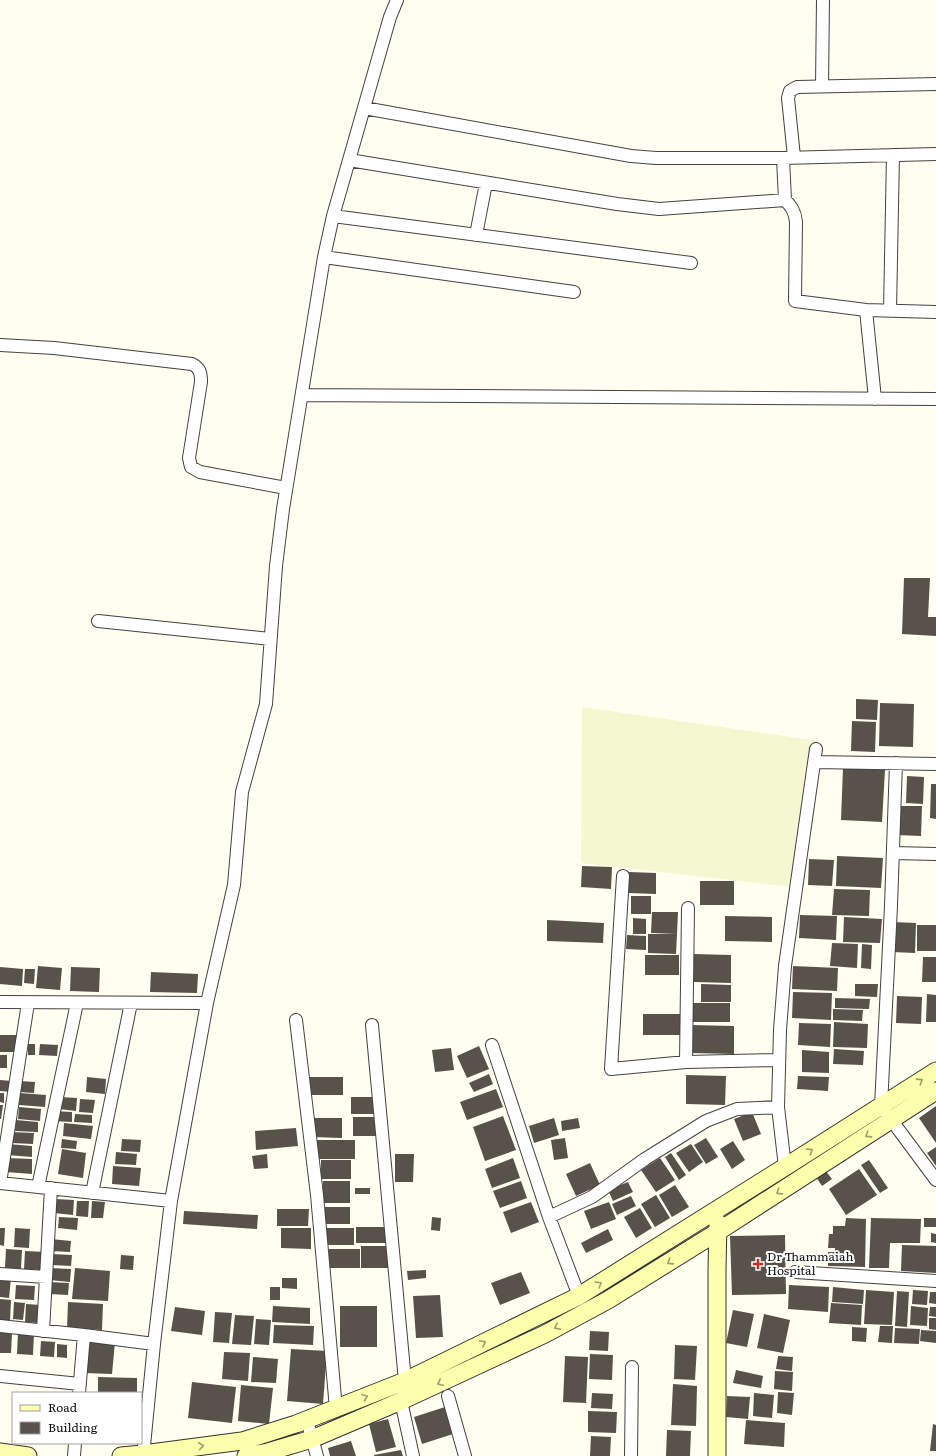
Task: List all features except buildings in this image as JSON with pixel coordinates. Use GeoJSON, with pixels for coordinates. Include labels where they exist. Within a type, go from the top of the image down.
{"type":"FeatureCollection","features":[{"type":"Feature","properties":{"kind":"main road"},"geometry":{"type":"LineString","coordinates":[[121,1456],[143,1455],[242,1441],[307,1420],[405,1381],[579,1296],[936,1071]]}},
{"type":"Feature","properties":{"kind":"main road"},"geometry":{"type":"LineString","coordinates":[[246,1456],[268,1452],[312,1439],[401,1401],[545,1334],[608,1300],[719,1231],[936,1091]]}},
{"type":"Feature","properties":{"kind":"main road"},"geometry":{"type":"LineString","coordinates":[[716,1456],[716,1270],[719,1231],[718,1209]]}},
{"type":"Feature","properties":{"kind":"main road"},"geometry":{"type":"LineString","coordinates":[[0,1452],[28,1456]]}},
{"type":"Feature","properties":{"kind":"street"},"geometry":{"type":"LineString","coordinates":[[143,1455],[154,1344],[171,1201],[207,1003],[234,885],[242,792],[266,704],[276,566],[286,488],[324,257],[333,216],[390,17],[397,0]]}},
{"type":"Feature","properties":{"kind":"street"},"geometry":{"type":"LineString","coordinates":[[822,86],[823,0]]}},
{"type":"Feature","properties":{"kind":"street"},"geometry":{"type":"LineString","coordinates":[[785,200],[788,158],[788,98],[790,91],[797,87],[936,84]]}},
{"type":"Feature","properties":{"kind":"street"},"geometry":{"type":"LineString","coordinates":[[364,108],[631,156],[656,158],[788,158],[936,154]]}},
{"type":"Feature","properties":{"kind":"street"},"geometry":{"type":"LineString","coordinates":[[890,311],[893,155]]}},
{"type":"Feature","properties":{"kind":"street"},"geometry":{"type":"LineString","coordinates":[[349,160],[617,204],[658,209],[785,200],[792,206],[795,213],[796,222],[795,301],[866,310],[936,312]]}},
{"type":"Feature","properties":{"kind":"street"},"geometry":{"type":"LineString","coordinates":[[476,235],[486,183]]}},
{"type":"Feature","properties":{"kind":"street"},"geometry":{"type":"LineString","coordinates":[[333,216],[691,263]]}},
{"type":"Feature","properties":{"kind":"street"},"geometry":{"type":"LineString","coordinates":[[324,257],[574,292]]}},
{"type":"Feature","properties":{"kind":"street"},"geometry":{"type":"LineString","coordinates":[[866,310],[875,399]]}},
{"type":"Feature","properties":{"kind":"street"},"geometry":{"type":"LineString","coordinates":[[0,345],[62,349],[192,364],[197,366],[202,374],[189,458],[190,467],[200,472],[286,488]]}},
{"type":"Feature","properties":{"kind":"street"},"geometry":{"type":"LineString","coordinates":[[302,395],[936,399]]}},
{"type":"Feature","properties":{"kind":"street"},"geometry":{"type":"LineString","coordinates":[[98,621],[270,639]]}},
{"type":"Feature","properties":{"kind":"street"},"geometry":{"type":"LineString","coordinates":[[785,1167],[778,1107],[780,1030],[785,966],[816,749]]}},
{"type":"Feature","properties":{"kind":"street"},"geometry":{"type":"LineString","coordinates":[[814,762],[936,764]]}},
{"type":"Feature","properties":{"kind":"street"},"geometry":{"type":"LineString","coordinates":[[896,763],[881,1106],[936,1180]]}},
{"type":"Feature","properties":{"kind":"street"},"geometry":{"type":"LineString","coordinates":[[893,853],[936,854]]}},
{"type":"Feature","properties":{"kind":"street"},"geometry":{"type":"LineString","coordinates":[[623,876],[611,1069],[686,1062],[779,1060]]}},
{"type":"Feature","properties":{"kind":"street"},"geometry":{"type":"LineString","coordinates":[[686,1062],[688,908]]}},
{"type":"Feature","properties":{"kind":"street"},"geometry":{"type":"LineString","coordinates":[[0,1002],[207,1003]]}},
{"type":"Feature","properties":{"kind":"street"},"geometry":{"type":"LineString","coordinates":[[28,1003],[0,1183],[171,1201]]}},
{"type":"Feature","properties":{"kind":"street"},"geometry":{"type":"LineString","coordinates":[[38,1187],[77,1003]]}},
{"type":"Feature","properties":{"kind":"street"},"geometry":{"type":"LineString","coordinates":[[92,1193],[131,1003]]}},
{"type":"Feature","properties":{"kind":"street"},"geometry":{"type":"LineString","coordinates":[[296,1020],[317,1195],[336,1409]]}},
{"type":"Feature","properties":{"kind":"street"},"geometry":{"type":"LineString","coordinates":[[372,1025],[405,1381]]}},
{"type":"Feature","properties":{"kind":"street"},"geometry":{"type":"LineString","coordinates":[[492,1045],[549,1217],[579,1296]]}},
{"type":"Feature","properties":{"kind":"street"},"geometry":{"type":"LineString","coordinates":[[549,1217],[592,1197],[645,1159],[706,1121],[737,1109],[778,1107]]}},
{"type":"Feature","properties":{"kind":"street"},"geometry":{"type":"LineString","coordinates":[[43,1331],[51,1188]]}},
{"type":"Feature","properties":{"kind":"street"},"geometry":{"type":"LineString","coordinates":[[794,1272],[936,1281]]}},
{"type":"Feature","properties":{"kind":"street"},"geometry":{"type":"LineString","coordinates":[[0,1274],[46,1277]]}},
{"type":"Feature","properties":{"kind":"street"},"geometry":{"type":"LineString","coordinates":[[0,1326],[154,1344]]}},
{"type":"Feature","properties":{"kind":"street"},"geometry":{"type":"LineString","coordinates":[[0,1376],[79,1389],[84,1335]]}},
{"type":"Feature","properties":{"kind":"street"},"geometry":{"type":"LineString","coordinates":[[631,1456],[632,1367]]}},
{"type":"Feature","properties":{"kind":"street"},"geometry":{"type":"LineString","coordinates":[[448,1396],[465,1456]]}},
{"type":"Feature","properties":{"kind":"street"},"geometry":{"type":"LineString","coordinates":[[401,1401],[413,1456]]}},
{"type":"Feature","properties":{"kind":"street"},"geometry":{"type":"LineString","coordinates":[[307,1420],[317,1456]]}},
{"type":"Feature","properties":{"kind":"street"},"geometry":{"type":"LineString","coordinates":[[74,1456],[75,1444]]}},
{"type":"Feature","properties":{"kind":"green space"},"geometry":{"type":"Polygon","coordinates":[[[582,707],[819,741],[801,888],[581,863],[582,707]]]}},
{"type":"Feature","properties":{"kind":"place","name":"Dr Thammaiah Hospital"},"geometry":{"type":"Point","coordinates":[758,1264]}}]}
